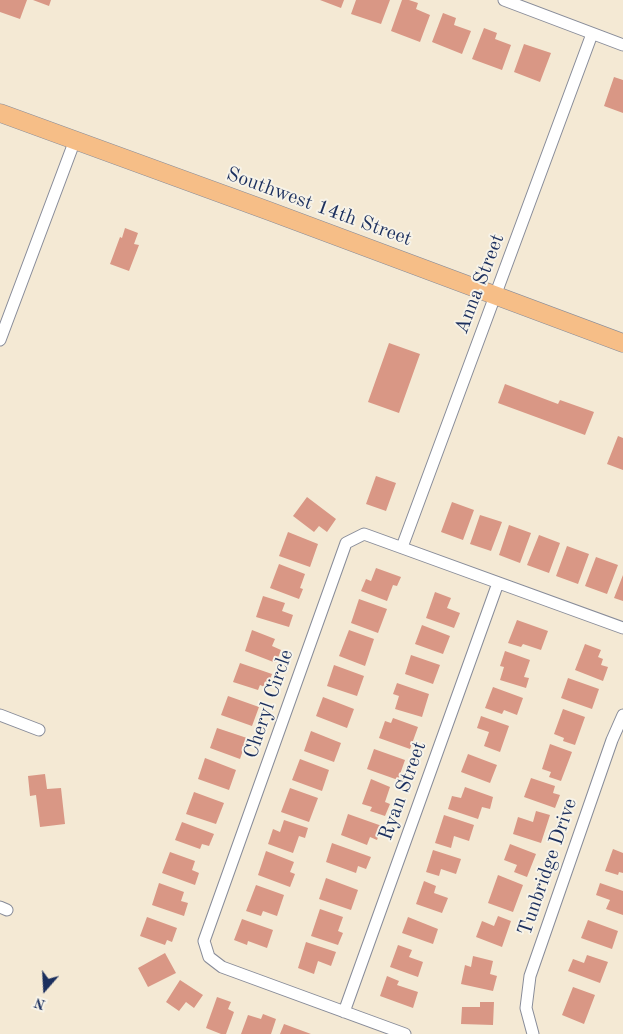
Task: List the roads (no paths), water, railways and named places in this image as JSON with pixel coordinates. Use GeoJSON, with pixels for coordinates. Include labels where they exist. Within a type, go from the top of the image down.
{"type":"FeatureCollection","features":[{"type":"Feature","properties":{"kind":"main road","name":"Southwest 14th Street"},"geometry":{"type":"LineString","coordinates":[[0,113],[623,343]]}},
{"type":"Feature","properties":{"kind":"street"},"geometry":{"type":"LineString","coordinates":[[504,0],[623,45]]}},
{"type":"Feature","properties":{"kind":"street","name":"Anna Street"},"geometry":{"type":"LineString","coordinates":[[402,547],[592,34]]}},
{"type":"Feature","properties":{"kind":"street"},"geometry":{"type":"LineString","coordinates":[[0,340],[75,140]]}},
{"type":"Feature","properties":{"kind":"street","name":"Cheryl Circle"},"geometry":{"type":"LineString","coordinates":[[405,1034],[222,967],[209,957],[204,941],[346,543],[364,534],[623,628]]}},
{"type":"Feature","properties":{"kind":"street","name":"Ryan Street"},"geometry":{"type":"LineString","coordinates":[[344,1012],[498,583]]}},
{"type":"Feature","properties":{"kind":"street"},"geometry":{"type":"LineString","coordinates":[[0,715],[39,730]]}},
{"type":"Feature","properties":{"kind":"street","name":"Tunbridge Drive"},"geometry":{"type":"LineString","coordinates":[[533,1034],[526,1008],[530,976],[612,740],[623,715]]}}]}
